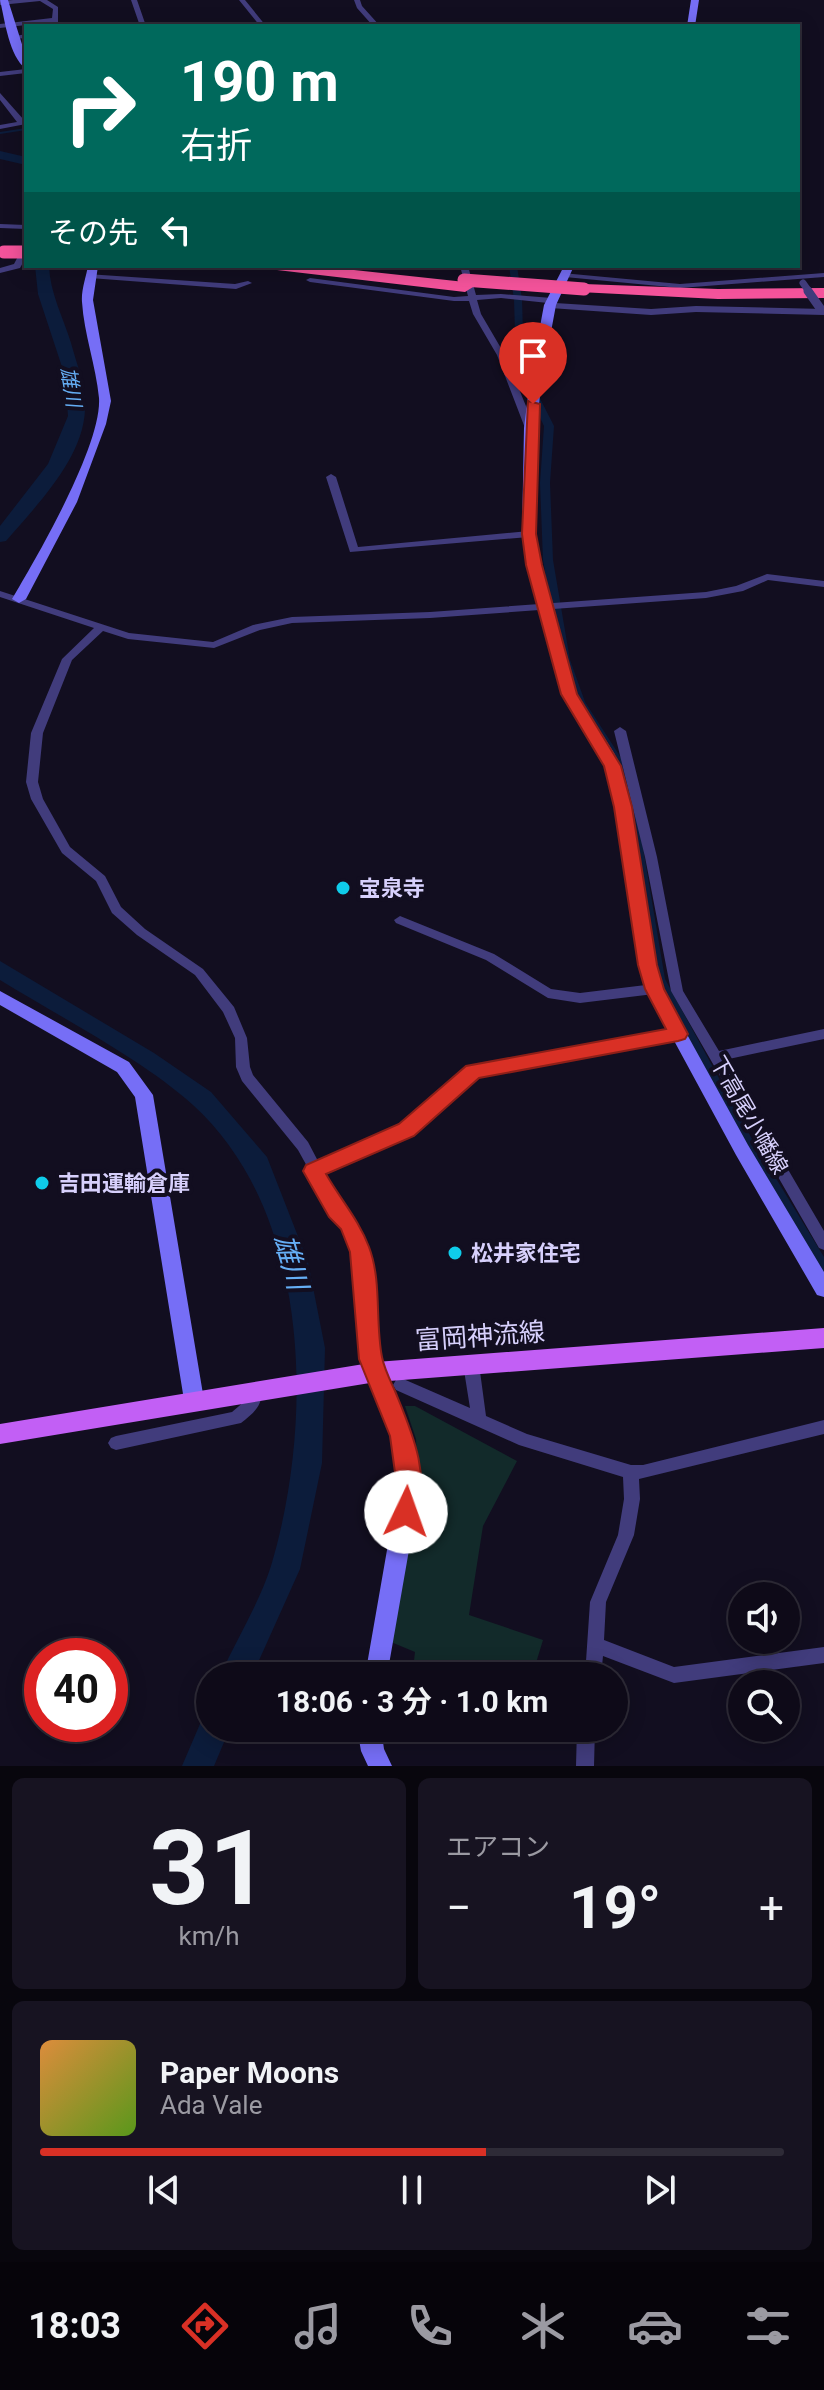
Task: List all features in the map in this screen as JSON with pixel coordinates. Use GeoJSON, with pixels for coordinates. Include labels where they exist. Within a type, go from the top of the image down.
{"type":"FeatureCollection","features":[{"type":"Feature","properties":{"kind":"highway"},"geometry":{"type":"LineString","coordinates":[[3,250],[24,249]]}},
{"type":"Feature","properties":{"kind":"highway"},"geometry":{"type":"LineString","coordinates":[[302,268],[466,281]]}},
{"type":"Feature","properties":{"kind":"highway"},"geometry":{"type":"LineString","coordinates":[[355,268],[584,293],[823,306]]}},
{"type":"Feature","properties":{"kind":"main road","name":"富岡神流線"},"geometry":{"type":"LineString","coordinates":[[0,1434],[368,1373],[824,1338]]}},
{"type":"Feature","properties":{"kind":"street"},"geometry":{"type":"LineString","coordinates":[[24,63],[14,37],[5,26],[3,2],[39,0],[56,8],[56,23]]}},
{"type":"Feature","properties":{"kind":"street"},"geometry":{"type":"LineString","coordinates":[[134,0],[142,24]]}},
{"type":"Feature","properties":{"kind":"street"},"geometry":{"type":"LineString","coordinates":[[242,0],[261,24]]}},
{"type":"Feature","properties":{"kind":"street"},"geometry":{"type":"LineString","coordinates":[[357,0],[359,7],[375,24]]}},
{"type":"Feature","properties":{"kind":"street"},"geometry":{"type":"LineString","coordinates":[[691,24],[695,0]]}},
{"type":"Feature","properties":{"kind":"street"},"geometry":{"type":"LineString","coordinates":[[14,37],[24,36]]}},
{"type":"Feature","properties":{"kind":"street"},"geometry":{"type":"LineString","coordinates":[[0,74],[24,68]]}},
{"type":"Feature","properties":{"kind":"street"},"geometry":{"type":"LineString","coordinates":[[0,95],[24,122],[0,127]]}},
{"type":"Feature","properties":{"kind":"street"},"geometry":{"type":"LineString","coordinates":[[0,226],[24,227]]}},
{"type":"Feature","properties":{"kind":"street"},"geometry":{"type":"LineString","coordinates":[[0,271],[17,266],[24,253]]}},
{"type":"Feature","properties":{"kind":"street"},"geometry":{"type":"LineString","coordinates":[[19,599],[36,572],[97,443],[103,416],[104,386],[87,300],[91,271],[236,287],[248,283]]}},
{"type":"Feature","properties":{"kind":"street"},"geometry":{"type":"LineString","coordinates":[[310,280],[442,298],[466,281],[565,274],[680,286],[801,280],[824,275]]}},
{"type":"Feature","properties":{"kind":"street","name":"下高尾小幡線"},"geometry":{"type":"LineString","coordinates":[[565,274],[551,303],[530,428],[529,534],[544,607],[572,703],[613,766],[631,856],[647,965],[654,989],[824,1289]]}},
{"type":"Feature","properties":{"kind":"street"},"geometry":{"type":"LineString","coordinates":[[801,280],[823,306]]}},
{"type":"Feature","properties":{"kind":"street"},"geometry":{"type":"LineString","coordinates":[[466,281],[551,303],[651,312],[823,306]]}},
{"type":"Feature","properties":{"kind":"street"},"geometry":{"type":"LineString","coordinates":[[466,281],[477,314],[501,355],[530,428]]}},
{"type":"Feature","properties":{"kind":"street"},"geometry":{"type":"LineString","coordinates":[[331,477],[354,550],[529,534]]}},
{"type":"Feature","properties":{"kind":"street"},"geometry":{"type":"LineString","coordinates":[[0,594],[128,636],[214,645],[257,627],[292,620],[706,595],[739,589],[767,577],[824,584]]}},
{"type":"Feature","properties":{"kind":"street"},"geometry":{"type":"LineString","coordinates":[[101,627],[67,659],[37,733],[32,782],[37,799],[66,850],[101,879],[116,910],[141,932],[199,972],[229,1010],[241,1038],[243,1067],[247,1077],[303,1146],[313,1171],[337,1211],[349,1224],[360,1252],[370,1359],[368,1373],[402,1436],[409,1487],[378,1662]]}},
{"type":"Feature","properties":{"kind":"street"},"geometry":{"type":"LineString","coordinates":[[620,731],[651,857],[677,991],[822,1237]]}},
{"type":"Feature","properties":{"kind":"street"},"geometry":{"type":"LineString","coordinates":[[631,856],[651,857]]}},
{"type":"Feature","properties":{"kind":"street"},"geometry":{"type":"LineString","coordinates":[[400,920],[490,957],[548,993],[580,998],[654,989]]}},
{"type":"Feature","properties":{"kind":"street"},"geometry":{"type":"LineString","coordinates":[[0,997],[123,1067],[144,1095],[194,1400]]}},
{"type":"Feature","properties":{"kind":"street"},"geometry":{"type":"LineString","coordinates":[[313,1171],[407,1130],[473,1072],[678,1034]]}},
{"type":"Feature","properties":{"kind":"street"},"geometry":{"type":"LineString","coordinates":[[714,1057],[824,1034]]}},
{"type":"Feature","properties":{"kind":"street"},"geometry":{"type":"LineString","coordinates":[[471,1364],[479,1420]]}},
{"type":"Feature","properties":{"kind":"street"},"geometry":{"type":"LineString","coordinates":[[401,1385],[524,1440],[631,1472],[643,1472],[824,1427]]}},
{"type":"Feature","properties":{"kind":"street"},"geometry":{"type":"LineString","coordinates":[[116,1443],[236,1418],[252,1405],[255,1390]]}},
{"type":"Feature","properties":{"kind":"street"},"geometry":{"type":"LineString","coordinates":[[595,1662],[598,1602],[626,1535],[632,1499],[631,1472]]}},
{"type":"Feature","properties":{"kind":"street"},"geometry":{"type":"LineString","coordinates":[[597,1646],[674,1675],[824,1655]]}},
{"type":"Feature","properties":{"kind":"street"},"geometry":{"type":"LineString","coordinates":[[371,1742],[380,1766]]}},
{"type":"Feature","properties":{"kind":"street"},"geometry":{"type":"LineString","coordinates":[[585,1766],[586,1742]]}},
{"type":"Feature","properties":{"kind":"green space"},"geometry":{"type":"Polygon","coordinates":[[[405,1406],[415,1406],[517,1461],[483,1526],[469,1615],[543,1640],[536,1662],[417,1662],[414,1661],[415,1652],[391,1642],[418,1494],[416,1439],[405,1406]]]}},
{"type":"Feature","properties":{"kind":"waterway"},"geometry":{"type":"LineString","coordinates":[[0,133],[24,129]]}},
{"type":"Feature","properties":{"kind":"waterway","name":"雄川"},"geometry":{"type":"LineString","coordinates":[[0,155],[24,161]]}},
{"type":"Feature","properties":{"kind":"waterway","name":"雄川"},"geometry":{"type":"LineString","coordinates":[[0,537],[56,464],[76,416],[73,376],[46,294],[42,268]]}},
{"type":"Feature","properties":{"kind":"waterway"},"geometry":{"type":"LineString","coordinates":[[513,268],[518,299],[520,367],[549,426],[545,483],[548,560],[565,660],[580,702],[619,764],[629,800],[659,979],[747,1143],[824,1270]]}},
{"type":"Feature","properties":{"kind":"waterway","name":"雄川"},"geometry":{"type":"LineString","coordinates":[[0,969],[146,1059],[202,1099],[258,1164],[295,1262],[311,1348],[308,1463],[285,1569],[242,1662]]}},
{"type":"Feature","properties":{"kind":"waterway","name":"雄川"},"geometry":{"type":"LineString","coordinates":[[198,1766],[208,1742]]}},
{"type":"Feature","properties":{"kind":"place","name":"宝泉寺"},"geometry":{"type":"Point","coordinates":[343,888]}},
{"type":"Feature","properties":{"kind":"place","name":"吉田運輸倉庫"},"geometry":{"type":"Point","coordinates":[42,1183]}},
{"type":"Feature","properties":{"kind":"place","name":"松井家住宅"},"geometry":{"type":"Point","coordinates":[455,1253]}},
{"type":"Feature","properties":{"kind":"route"},"geometry":{"type":"LineString","coordinates":[[406,1512],[409,1487],[406,1457],[402,1436],[370,1359],[360,1252],[349,1224],[337,1211],[313,1171],[407,1130],[473,1072],[678,1034],[654,989],[647,965],[623,807],[613,766],[572,703],[534,565],[529,534],[533,404]]}}]}
